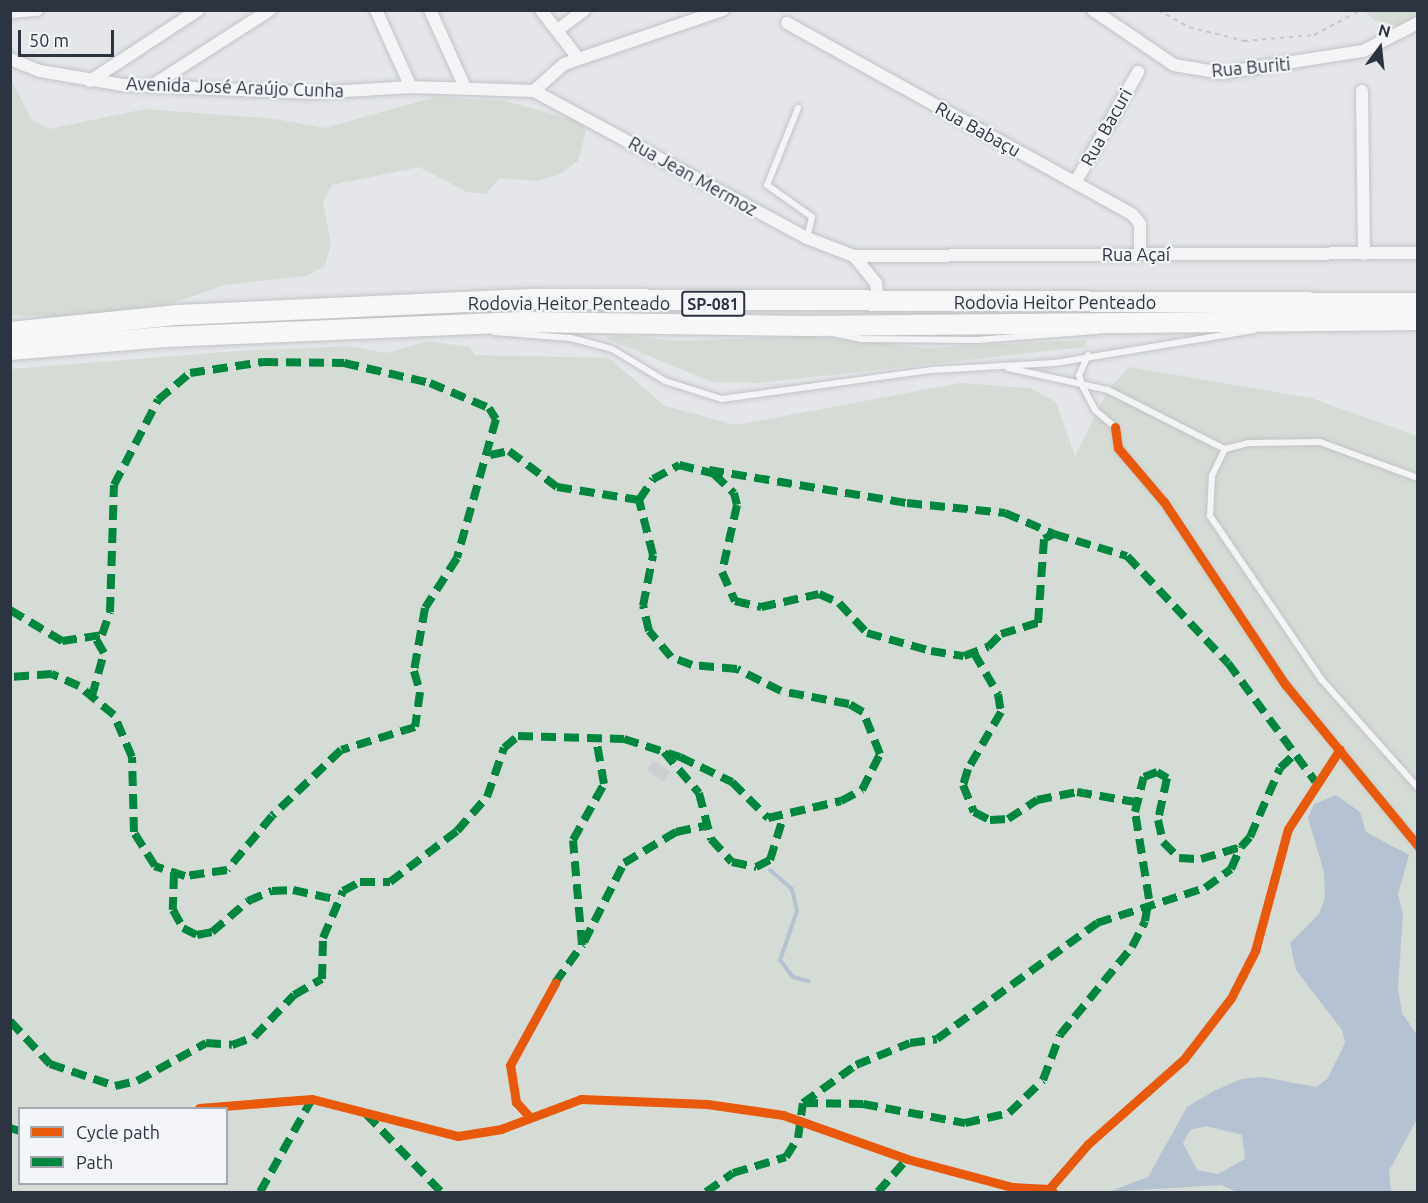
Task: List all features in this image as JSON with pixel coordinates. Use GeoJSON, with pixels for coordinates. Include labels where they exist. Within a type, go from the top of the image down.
{"type":"FeatureCollection","features":[{"type":"Feature","properties":{"kind":"main road","name":"Rodovia Heitor Penteado"},"geometry":{"type":"LineString","coordinates":[[10,332],[178,315],[537,299],[1418,303]]}},
{"type":"Feature","properties":{"kind":"main road","name":"Rodovia Heitor Penteado"},"geometry":{"type":"LineString","coordinates":[[10,350],[409,326],[523,322],[806,326],[1418,320]]}},
{"type":"Feature","properties":{"kind":"street"},"geometry":{"type":"LineString","coordinates":[[10,12],[37,10]]}},
{"type":"Feature","properties":{"kind":"street"},"geometry":{"type":"LineString","coordinates":[[90,81],[198,10]]}},
{"type":"Feature","properties":{"kind":"street"},"geometry":{"type":"LineString","coordinates":[[152,86],[270,10]]}},
{"type":"Feature","properties":{"kind":"street"},"geometry":{"type":"LineString","coordinates":[[376,10],[411,87]]}},
{"type":"Feature","properties":{"kind":"street"},"geometry":{"type":"LineString","coordinates":[[430,10],[465,87]]}},
{"type":"Feature","properties":{"kind":"street"},"geometry":{"type":"LineString","coordinates":[[541,10],[559,29],[578,58]]}},
{"type":"Feature","properties":{"kind":"street"},"geometry":{"type":"LineString","coordinates":[[559,29],[585,10]]}},
{"type":"Feature","properties":{"kind":"street"},"geometry":{"type":"LineString","coordinates":[[534,91],[545,76],[578,58],[723,10]]}},
{"type":"Feature","properties":{"kind":"street","name":"Rua Buriti"},"geometry":{"type":"LineString","coordinates":[[1093,10],[1174,65],[1222,74],[1363,51],[1418,22]]}},
{"type":"Feature","properties":{"kind":"street","name":"Rua Babaçu"},"geometry":{"type":"LineString","coordinates":[[787,23],[1132,214],[1140,224],[1140,254]]}},
{"type":"Feature","properties":{"kind":"street","name":"Avenida José Araújo Cunha"},"geometry":{"type":"LineString","coordinates":[[10,59],[90,81],[152,86],[314,93],[411,87],[534,91]]}},
{"type":"Feature","properties":{"kind":"street","name":"Rua Bacuri"},"geometry":{"type":"LineString","coordinates":[[1075,183],[1137,72]]}},
{"type":"Feature","properties":{"kind":"street","name":"Rua Jean Mermoz"},"geometry":{"type":"LineString","coordinates":[[534,91],[807,238],[854,256]]}},
{"type":"Feature","properties":{"kind":"street"},"geometry":{"type":"LineString","coordinates":[[1362,91],[1364,254]]}},
{"type":"Feature","properties":{"kind":"street","name":"Rua Açaí"},"geometry":{"type":"LineString","coordinates":[[854,256],[1418,254]]}},
{"type":"Feature","properties":{"kind":"street"},"geometry":{"type":"LineString","coordinates":[[854,256],[876,283],[878,302]]}},
{"type":"Feature","properties":{"kind":"lane"},"geometry":{"type":"LineString","coordinates":[[798,108],[767,185],[812,217],[807,238]]}},
{"type":"Feature","properties":{"kind":"lane"},"geometry":{"type":"LineString","coordinates":[[409,326],[571,338],[612,349],[691,392],[722,399],[932,370],[1000,366],[1089,355],[1306,321]]}},
{"type":"Feature","properties":{"kind":"lane"},"geometry":{"type":"LineString","coordinates":[[1089,355],[1080,369],[1083,387],[1096,411],[1115,427],[1118,448],[1164,502],[1285,684],[1418,846]]}},
{"type":"Feature","properties":{"kind":"lane"},"geometry":{"type":"LineString","coordinates":[[1000,366],[1083,387],[1108,390],[1225,449],[1249,443],[1320,442],[1418,478]]}},
{"type":"Feature","properties":{"kind":"lane"},"geometry":{"type":"LineString","coordinates":[[1225,449],[1212,476],[1210,516],[1321,679],[1418,788]]}},
{"type":"Feature","properties":{"kind":"path"},"geometry":{"type":"LineString","coordinates":[[1158,10],[1189,27],[1244,41],[1314,35],[1360,10]]}},
{"type":"Feature","properties":{"kind":"shaded area"},"geometry":{"type":"Polygon","coordinates":[[[1364,11],[1417,11],[1417,29],[1376,21],[1364,11]]]}},
{"type":"Feature","properties":{"kind":"shaded area"},"geometry":{"type":"Polygon","coordinates":[[[10,78],[32,120],[49,129],[145,109],[276,119],[324,128],[435,97],[505,101],[585,123],[585,135],[578,161],[558,175],[537,181],[499,178],[486,194],[467,192],[419,167],[332,185],[323,202],[331,244],[325,266],[306,276],[225,285],[107,326],[78,318],[11,315],[10,78]]]}},
{"type":"Feature","properties":{"kind":"shaded area"},"geometry":{"type":"Polygon","coordinates":[[[619,335],[680,341],[805,336],[926,348],[1087,340],[1084,347],[760,383],[712,382],[605,338],[619,335]]]}},
{"type":"Feature","properties":{"kind":"shaded area"},"geometry":{"type":"Polygon","coordinates":[[[428,341],[469,347],[475,355],[609,358],[665,406],[736,425],[960,383],[1030,388],[1056,402],[1075,456],[1108,390],[1129,367],[1311,398],[1417,436],[1417,1192],[11,1192],[11,369],[237,351],[350,346],[386,353],[428,341]]]}},
{"type":"Feature","properties":{"kind":"water"},"geometry":{"type":"Polygon","coordinates":[[[1336,795],[1360,812],[1366,832],[1409,855],[1398,894],[1403,914],[1398,988],[1402,1013],[1417,1035],[1417,1119],[1389,1171],[1391,1192],[1237,1192],[1221,1185],[1108,1192],[1148,1177],[1187,1107],[1214,1091],[1241,1079],[1263,1077],[1316,1087],[1327,1079],[1345,1043],[1342,1030],[1296,970],[1290,943],[1319,914],[1325,898],[1324,872],[1308,818],[1314,804],[1336,795]],[[1206,1126],[1190,1130],[1183,1143],[1197,1170],[1218,1174],[1245,1159],[1242,1135],[1206,1126]]]}},
{"type":"Feature","properties":{"kind":"building"},"geometry":{"type":"Polygon","coordinates":[[[654,760],[670,772],[663,782],[647,770],[654,760]]]}},
{"type":"Feature","properties":{"kind":"waterway"},"geometry":{"type":"LineString","coordinates":[[770,870],[792,889],[797,911],[780,960],[793,977],[808,981]]}},
{"type":"Feature","properties":{"kind":"marked path"},"geometry":{"type":"LineString","coordinates":[[10,610],[62,641],[102,635],[110,612],[114,485],[158,400],[190,373],[263,362],[344,363],[430,383],[489,408],[496,419],[457,558],[425,608],[414,671],[420,692],[415,727],[341,750],[272,816],[227,870],[185,876],[155,866],[134,832],[132,757],[114,715],[79,686],[52,674],[10,677]]}},
{"type":"Feature","properties":{"kind":"marked path"},"geometry":{"type":"LineString","coordinates":[[490,455],[509,451],[557,487],[639,500]]}},
{"type":"Feature","properties":{"kind":"marked path"},"geometry":{"type":"LineString","coordinates":[[10,1021],[50,1064],[115,1086],[137,1081],[206,1043],[232,1045],[254,1037],[294,995],[322,979],[323,938],[343,891],[360,882],[390,882],[457,831],[487,797],[504,748],[518,736],[624,739],[680,757],[732,782],[768,818],[841,801],[862,790],[880,754],[863,712],[849,704],[781,691],[737,669],[692,665],[671,657],[649,631],[643,606],[653,555],[639,500],[653,479],[679,465],[714,474],[734,493],[737,505],[722,572],[735,601],[761,607],[819,594],[839,603],[867,633],[931,651],[964,656],[988,647],[1001,634],[1038,623],[1044,539],[1054,534],[1127,556],[1228,663],[1315,781]]}},
{"type":"Feature","properties":{"kind":"marked path"},"geometry":{"type":"LineString","coordinates":[[709,470],[907,503],[1005,513],[1054,534]]}},
{"type":"Feature","properties":{"kind":"marked path"},"geometry":{"type":"LineString","coordinates":[[92,696],[104,653],[96,639]]}},
{"type":"Feature","properties":{"kind":"marked path"},"geometry":{"type":"LineString","coordinates":[[974,653],[998,694],[1001,712],[968,769],[963,785],[974,812],[990,820],[1008,819],[1037,800],[1077,792],[1135,802]]}},
{"type":"Feature","properties":{"kind":"marked path"},"geometry":{"type":"LineString","coordinates":[[555,983],[582,945],[573,840],[604,784],[596,738]]}},
{"type":"Feature","properties":{"kind":"marked path"},"geometry":{"type":"LineString","coordinates":[[664,752],[699,793],[711,839],[732,862],[756,867],[770,860],[783,818]]}},
{"type":"Feature","properties":{"kind":"marked path"},"geometry":{"type":"LineString","coordinates":[[706,1192],[733,1173],[786,1157],[798,1138],[803,1103],[863,1104],[965,1123],[1009,1113],[1043,1080],[1060,1035],[1132,947],[1145,921],[1149,899],[1135,812],[1144,777],[1157,772],[1167,778],[1158,820],[1163,842],[1179,858],[1201,859],[1241,847],[1250,837],[1280,768],[1294,755]]}},
{"type":"Feature","properties":{"kind":"marked path"},"geometry":{"type":"LineString","coordinates":[[584,942],[624,863],[676,832],[705,826]]}},
{"type":"Feature","properties":{"kind":"marked path"},"geometry":{"type":"LineString","coordinates":[[803,1103],[856,1065],[910,1043],[937,1039],[1097,923],[1205,888],[1231,869],[1241,847]]}},
{"type":"Feature","properties":{"kind":"marked path"},"geometry":{"type":"LineString","coordinates":[[174,874],[173,910],[183,928],[197,935],[212,932],[248,901],[272,891],[293,890],[338,900]]}},
{"type":"Feature","properties":{"kind":"marked path"},"geometry":{"type":"LineString","coordinates":[[260,1192],[312,1099]]}},
{"type":"Feature","properties":{"kind":"marked path"},"geometry":{"type":"LineString","coordinates":[[366,1114],[441,1192]]}},
{"type":"Feature","properties":{"kind":"marked path"},"geometry":{"type":"LineString","coordinates":[[10,1128],[18,1130]]}},
{"type":"Feature","properties":{"kind":"marked path"},"geometry":{"type":"LineString","coordinates":[[878,1192],[907,1159]]}},
{"type":"Feature","properties":{"kind":"cycle path"},"geometry":{"type":"LineString","coordinates":[[1115,427],[1118,448],[1164,502],[1285,684],[1418,846]]}},
{"type":"Feature","properties":{"kind":"cycle path"},"geometry":{"type":"LineString","coordinates":[[1053,1192],[1049,1189],[1088,1144],[1184,1059],[1231,998],[1255,951],[1288,829],[1340,749]]}},
{"type":"Feature","properties":{"kind":"cycle path"},"geometry":{"type":"LineString","coordinates":[[528,1115],[516,1102],[510,1065],[555,983]]}},
{"type":"Feature","properties":{"kind":"cycle path"},"geometry":{"type":"LineString","coordinates":[[212,1107],[312,1099],[458,1136],[501,1129],[581,1099],[707,1104],[783,1115],[907,1159],[1012,1187],[1049,1189]]}}]}
